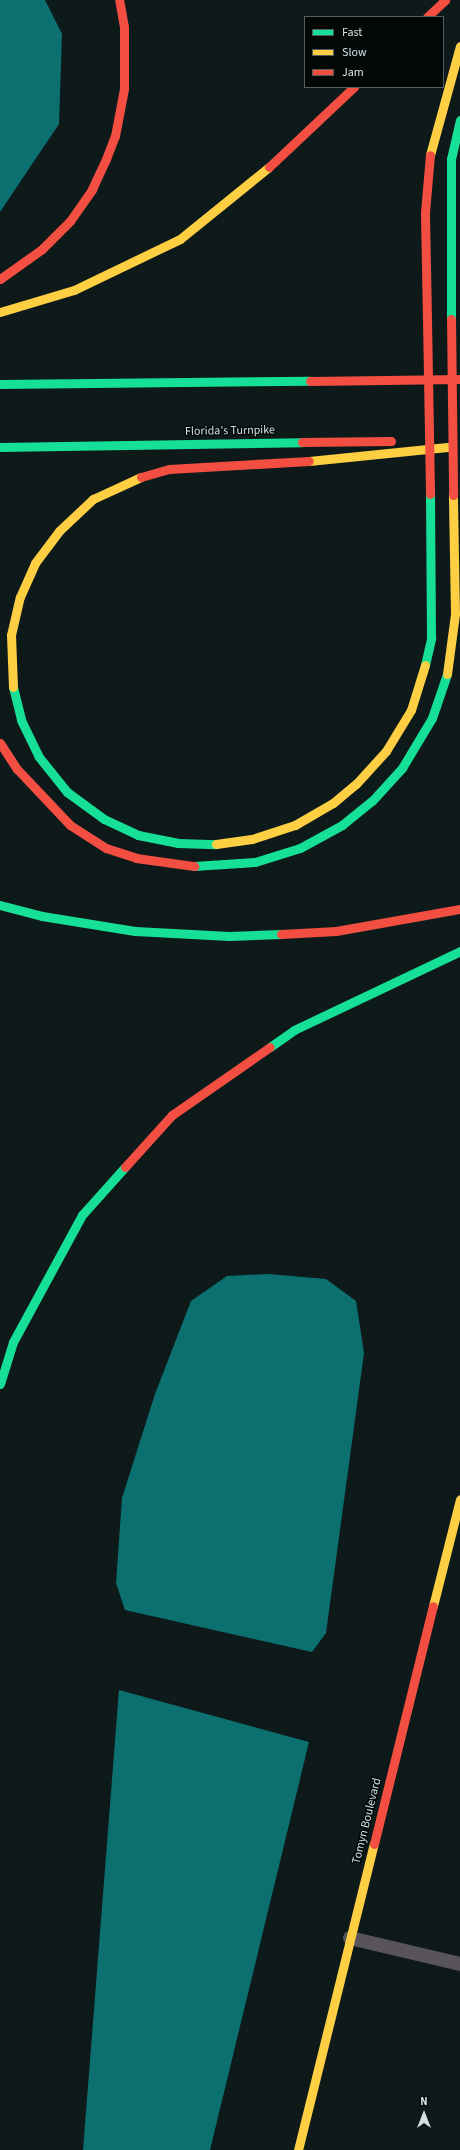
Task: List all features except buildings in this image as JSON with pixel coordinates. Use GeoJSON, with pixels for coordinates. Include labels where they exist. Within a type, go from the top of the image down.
{"type":"FeatureCollection","features":[{"type":"Feature","properties":{"kind":"main road"},"geometry":{"type":"LineString","coordinates":[[0,279],[42,249],[70,221],[92,189],[106,159],[117,129],[124,89],[125,40],[119,0]]}},
{"type":"Feature","properties":{"kind":"main road"},"geometry":{"type":"LineString","coordinates":[[428,16],[445,0]]}},
{"type":"Feature","properties":{"kind":"main road"},"geometry":{"type":"LineString","coordinates":[[460,46],[430,153],[425,212],[427,319],[430,494],[431,638],[425,667],[411,710],[386,751],[356,784],[333,803],[295,825],[252,839],[216,844],[178,843],[138,835],[104,819],[67,792],[39,756],[21,720],[16,699],[11,635],[20,597],[35,563],[58,531],[93,499],[128,481],[168,469],[316,461],[460,446]]}},
{"type":"Feature","properties":{"kind":"main road"},"geometry":{"type":"LineString","coordinates":[[0,312],[74,290],[180,239],[279,159],[353,88]]}},
{"type":"Feature","properties":{"kind":"main road"},"geometry":{"type":"LineString","coordinates":[[0,743],[17,769],[70,825],[106,848],[136,858],[175,866],[216,867],[256,862],[300,848],[342,825],[372,801],[402,768],[432,718],[447,677],[455,614],[451,319],[451,159],[460,120]]}},
{"type":"Feature","properties":{"kind":"main road"},"geometry":{"type":"LineString","coordinates":[[0,384],[460,379]]}},
{"type":"Feature","properties":{"kind":"main road","name":"Florida's Turnpike"},"geometry":{"type":"LineString","coordinates":[[0,446],[460,440]]}},
{"type":"Feature","properties":{"kind":"main road"},"geometry":{"type":"LineString","coordinates":[[0,905],[42,916],[135,931],[229,936],[336,931],[460,910]]}},
{"type":"Feature","properties":{"kind":"main road"},"geometry":{"type":"LineString","coordinates":[[0,1384],[13,1342],[82,1215],[172,1115],[294,1030],[404,975],[460,951]]}},
{"type":"Feature","properties":{"kind":"main road","name":"Tomyn Boulevard"},"geometry":{"type":"LineString","coordinates":[[298,2150],[460,1499]]}},
{"type":"Feature","properties":{"kind":"street"},"geometry":{"type":"LineString","coordinates":[[350,1938],[460,1964]]}},
{"type":"Feature","properties":{"kind":"water"},"geometry":{"type":"Polygon","coordinates":[[[0,0],[45,0],[62,34],[59,124],[0,212],[0,0]]]}},
{"type":"Feature","properties":{"kind":"water"},"geometry":{"type":"Polygon","coordinates":[[[268,1274],[326,1279],[356,1301],[364,1353],[326,1633],[312,1652],[125,1610],[116,1583],[122,1498],[155,1394],[191,1301],[227,1276],[268,1274]]]}},
{"type":"Feature","properties":{"kind":"water"},"geometry":{"type":"Polygon","coordinates":[[[119,1690],[309,1742],[210,2150],[83,2150],[119,1690]]]}},
{"type":"Feature","properties":{"kind":"traffic: fast"},"geometry":{"type":"LineString","coordinates":[[451,319],[451,159],[460,120]]}},
{"type":"Feature","properties":{"kind":"traffic: fast"},"geometry":{"type":"LineString","coordinates":[[0,384],[310,381]]}},
{"type":"Feature","properties":{"kind":"traffic: fast"},"geometry":{"type":"LineString","coordinates":[[0,447],[302,442]]}},
{"type":"Feature","properties":{"kind":"traffic: fast"},"geometry":{"type":"LineString","coordinates":[[425,665],[431,638],[430,494]]}},
{"type":"Feature","properties":{"kind":"traffic: fast"},"geometry":{"type":"LineString","coordinates":[[194,866],[255,862],[300,848],[342,825],[372,801],[402,768],[432,718],[447,674]]}},
{"type":"Feature","properties":{"kind":"traffic: fast"},"geometry":{"type":"LineString","coordinates":[[13,687],[21,720],[39,757],[67,792],[104,819],[138,835],[178,843],[216,844]]}},
{"type":"Feature","properties":{"kind":"traffic: fast"},"geometry":{"type":"LineString","coordinates":[[0,905],[42,916],[135,931],[229,936],[281,934]]}},
{"type":"Feature","properties":{"kind":"traffic: fast"},"geometry":{"type":"LineString","coordinates":[[270,1047],[294,1030],[460,951]]}},
{"type":"Feature","properties":{"kind":"traffic: fast"},"geometry":{"type":"LineString","coordinates":[[0,1384],[13,1342],[82,1215],[125,1167]]}},
{"type":"Feature","properties":{"kind":"traffic: slow"},"geometry":{"type":"LineString","coordinates":[[430,155],[460,46]]}},
{"type":"Feature","properties":{"kind":"traffic: slow"},"geometry":{"type":"LineString","coordinates":[[0,312],[74,290],[180,239],[269,167]]}},
{"type":"Feature","properties":{"kind":"traffic: slow"},"geometry":{"type":"LineString","coordinates":[[309,461],[447,447]]}},
{"type":"Feature","properties":{"kind":"traffic: slow"},"geometry":{"type":"LineString","coordinates":[[13,687],[11,635],[20,597],[35,563],[59,531],[93,499],[141,477]]}},
{"type":"Feature","properties":{"kind":"traffic: slow"},"geometry":{"type":"LineString","coordinates":[[447,674],[455,614],[453,495]]}},
{"type":"Feature","properties":{"kind":"traffic: slow"},"geometry":{"type":"LineString","coordinates":[[216,844],[252,839],[295,825],[333,803],[356,784],[386,751],[411,710],[425,665]]}},
{"type":"Feature","properties":{"kind":"traffic: slow"},"geometry":{"type":"LineString","coordinates":[[433,1606],[460,1499]]}},
{"type":"Feature","properties":{"kind":"traffic: slow"},"geometry":{"type":"LineString","coordinates":[[298,2150],[374,1844]]}},
{"type":"Feature","properties":{"kind":"traffic: jam"},"geometry":{"type":"LineString","coordinates":[[0,279],[42,249],[70,221],[92,189],[106,159],[115,136],[124,89],[124,27],[119,0]]}},
{"type":"Feature","properties":{"kind":"traffic: jam"},"geometry":{"type":"LineString","coordinates":[[428,16],[445,0]]}},
{"type":"Feature","properties":{"kind":"traffic: jam"},"geometry":{"type":"LineString","coordinates":[[269,167],[353,88]]}},
{"type":"Feature","properties":{"kind":"traffic: jam"},"geometry":{"type":"LineString","coordinates":[[427,319],[425,212],[430,155]]}},
{"type":"Feature","properties":{"kind":"traffic: jam"},"geometry":{"type":"LineString","coordinates":[[427,319],[430,494]]}},
{"type":"Feature","properties":{"kind":"traffic: jam"},"geometry":{"type":"LineString","coordinates":[[451,319],[453,495]]}},
{"type":"Feature","properties":{"kind":"traffic: jam"},"geometry":{"type":"LineString","coordinates":[[310,381],[460,379]]}},
{"type":"Feature","properties":{"kind":"traffic: jam"},"geometry":{"type":"LineString","coordinates":[[302,442],[391,441]]}},
{"type":"Feature","properties":{"kind":"traffic: jam"},"geometry":{"type":"LineString","coordinates":[[141,477],[169,469],[309,461]]}},
{"type":"Feature","properties":{"kind":"traffic: jam"},"geometry":{"type":"LineString","coordinates":[[0,743],[17,769],[70,825],[106,848],[136,858],[194,866]]}},
{"type":"Feature","properties":{"kind":"traffic: jam"},"geometry":{"type":"LineString","coordinates":[[281,934],[336,931],[460,909]]}},
{"type":"Feature","properties":{"kind":"traffic: jam"},"geometry":{"type":"LineString","coordinates":[[125,1167],[172,1115],[270,1047]]}},
{"type":"Feature","properties":{"kind":"traffic: jam"},"geometry":{"type":"LineString","coordinates":[[374,1844],[433,1606]]}}]}
